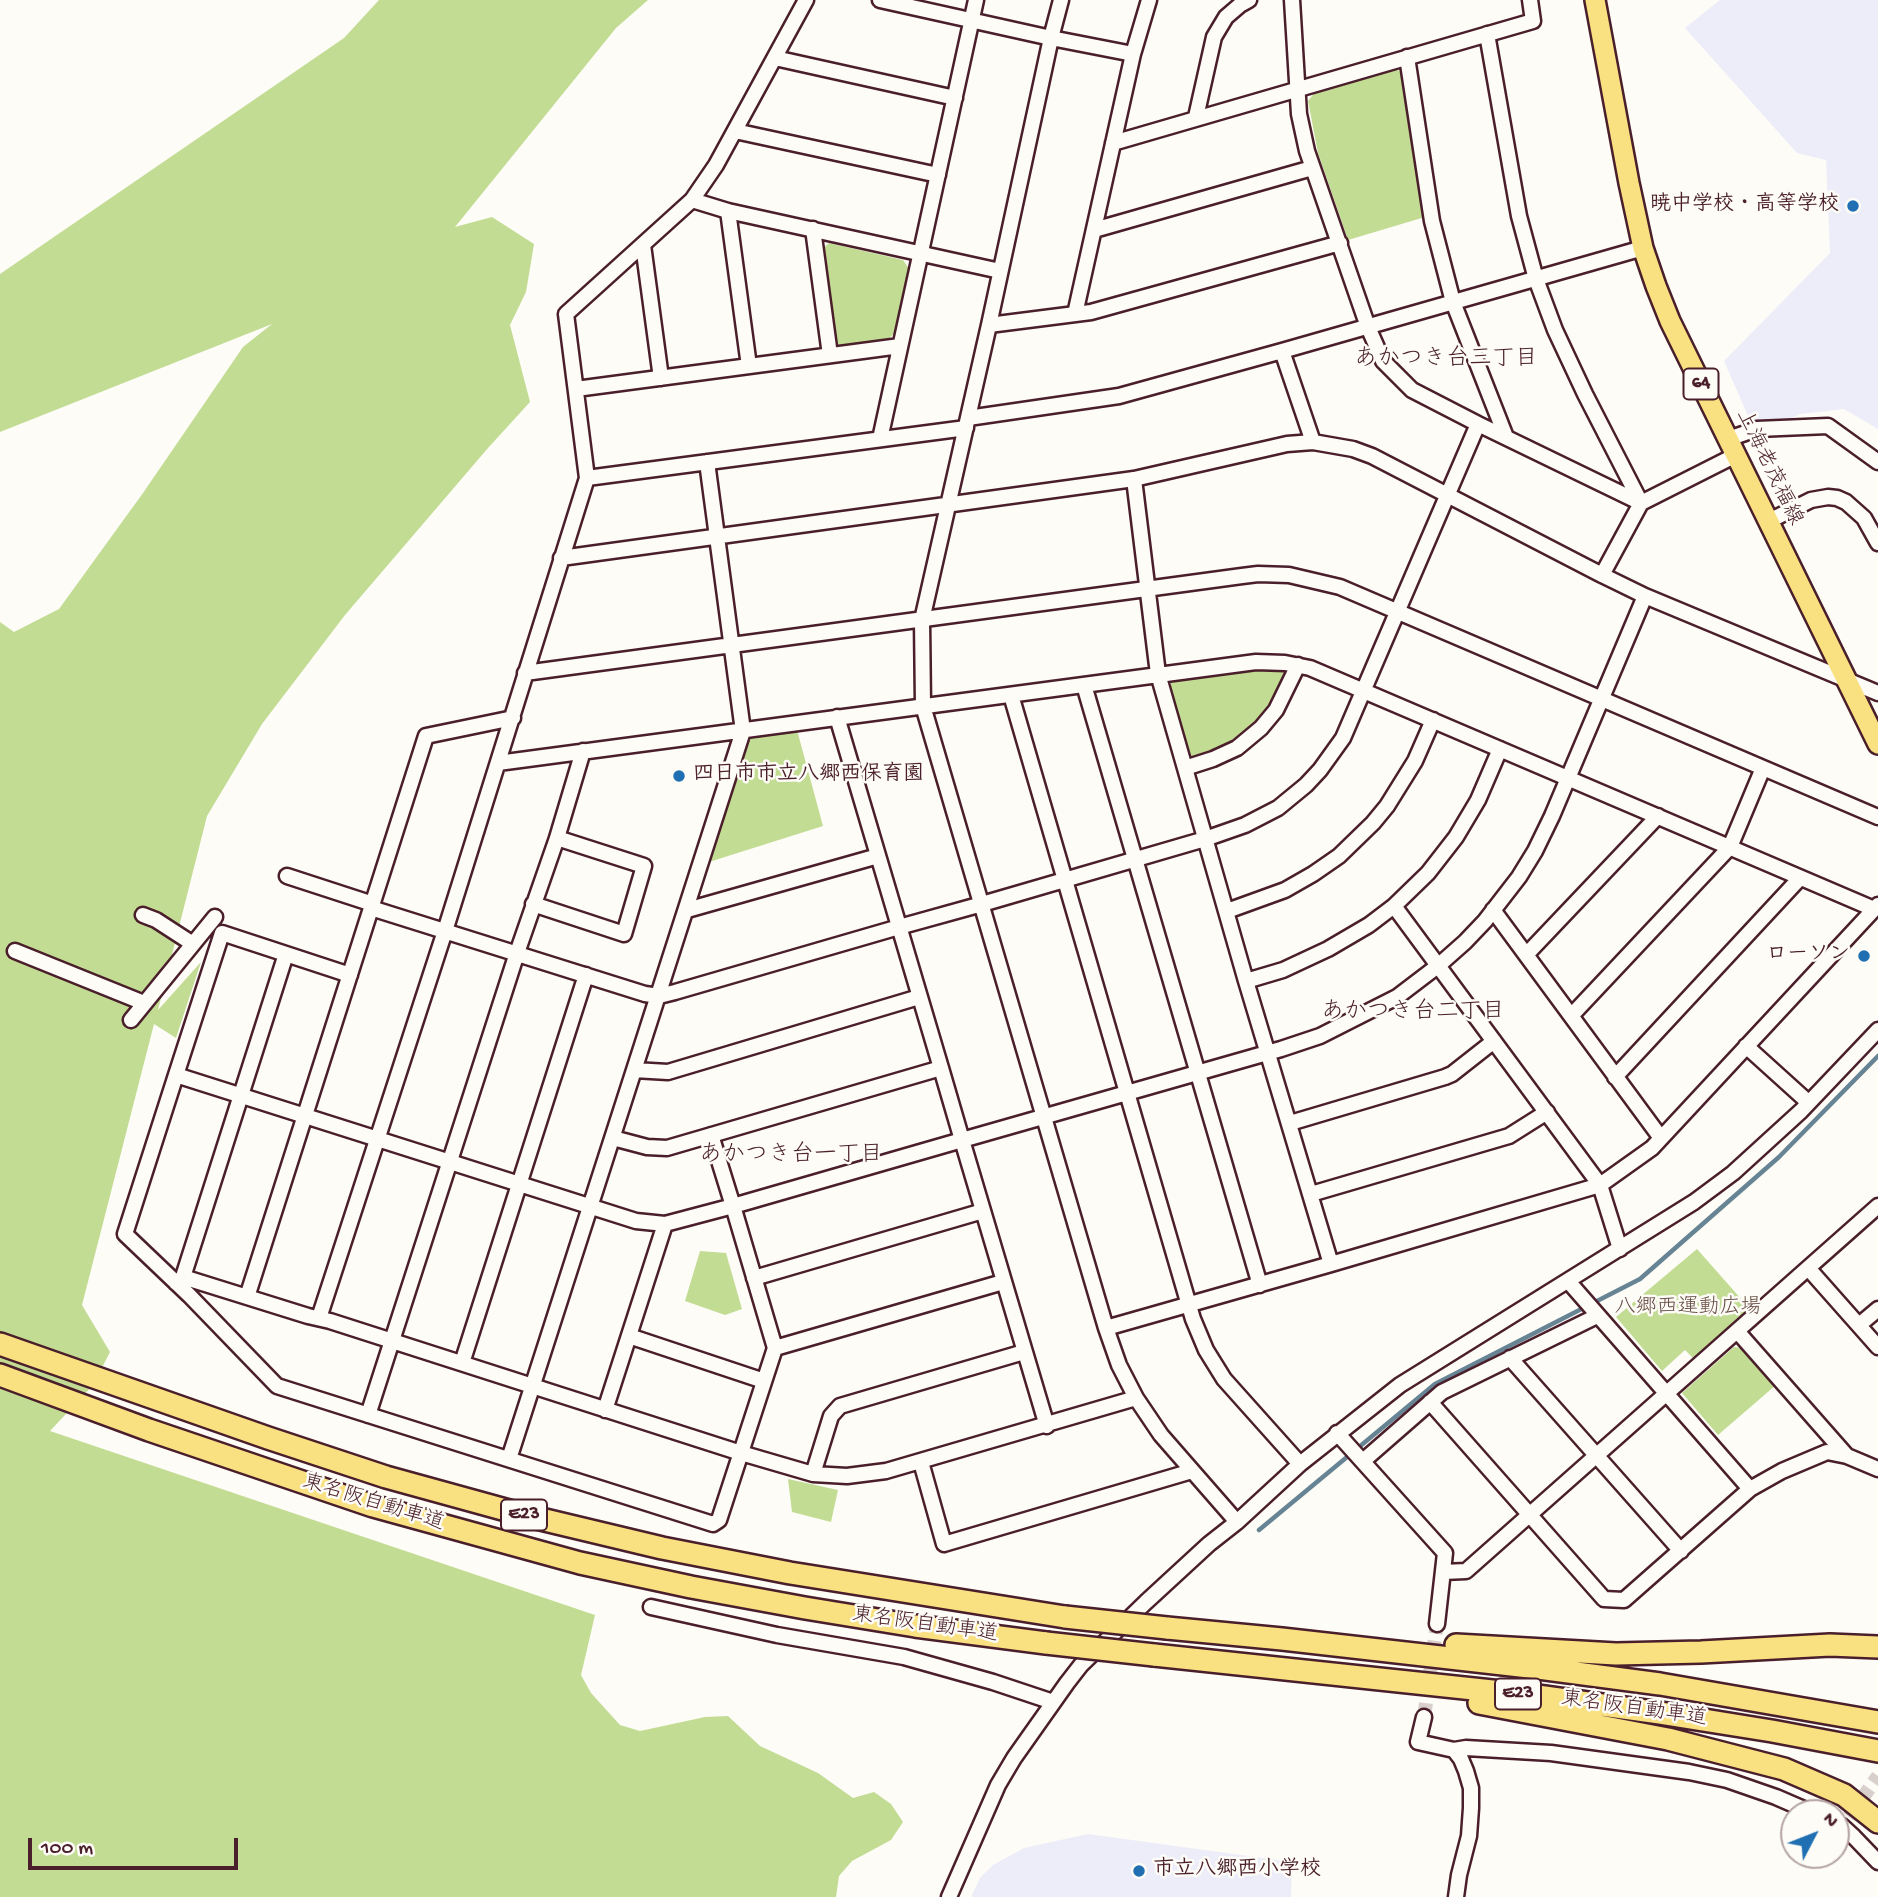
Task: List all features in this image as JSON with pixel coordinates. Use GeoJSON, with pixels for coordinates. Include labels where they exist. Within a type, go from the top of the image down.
{"type":"FeatureCollection","features":[{"type":"Feature","properties":{"kind":"highway","name":"東名阪自動車道"},"geometry":{"type":"LineString","coordinates":[[0,1344],[373,1473],[524,1515],[662,1548],[790,1573],[1065,1617],[1538,1668],[1660,1684],[1878,1722]]}},
{"type":"Feature","properties":{"kind":"highway","name":"東名阪自動車道"},"geometry":{"type":"LineString","coordinates":[[0,1375],[149,1430],[373,1506],[580,1563],[691,1587],[805,1608],[1046,1643],[1502,1692],[1647,1711],[1878,1751]]}},
{"type":"Feature","properties":{"kind":"highway"},"geometry":{"type":"LineString","coordinates":[[1282,1639],[1433,1643],[1616,1654],[1830,1645],[1878,1647]]}},
{"type":"Feature","properties":{"kind":"highway"},"geometry":{"type":"LineString","coordinates":[[1275,1667],[1527,1711],[1727,1753],[1784,1769],[1825,1786],[1844,1795],[1878,1822]]}},
{"type":"Feature","properties":{"kind":"main road","name":"上海老茂福線"},"geometry":{"type":"LineString","coordinates":[[1595,0],[1643,248],[1670,321],[1878,744]]}},
{"type":"Feature","properties":{"kind":"street"},"geometry":{"type":"LineString","coordinates":[[319,1318],[446,931],[587,478],[566,314],[692,200],[716,165],[806,0]]}},
{"type":"Feature","properties":{"kind":"street"},"geometry":{"type":"LineString","coordinates":[[880,0],[903,2],[971,20],[1133,54]]}},
{"type":"Feature","properties":{"kind":"street"},"geometry":{"type":"LineString","coordinates":[[880,439],[976,0]]}},
{"type":"Feature","properties":{"kind":"street"},"geometry":{"type":"LineString","coordinates":[[1061,0],[922,620],[923,706],[1119,1365],[1136,1398],[1161,1435],[1237,1522]]}},
{"type":"Feature","properties":{"kind":"street"},"geometry":{"type":"LineString","coordinates":[[1075,314],[1133,54],[1149,0]]}},
{"type":"Feature","properties":{"kind":"street"},"geometry":{"type":"LineString","coordinates":[[1196,117],[1214,37],[1226,17],[1249,0]]}},
{"type":"Feature","properties":{"kind":"street"},"geometry":{"type":"LineString","coordinates":[[1292,0],[1299,114],[1312,168],[1368,327],[1383,360],[1412,390],[1641,503]]}},
{"type":"Feature","properties":{"kind":"street"},"geometry":{"type":"LineString","coordinates":[[1113,143],[1533,21],[1530,0]]}},
{"type":"Feature","properties":{"kind":"street"},"geometry":{"type":"LineString","coordinates":[[1488,34],[1519,216],[1536,279],[1555,330],[1641,503]]}},
{"type":"Feature","properties":{"kind":"street"},"geometry":{"type":"LineString","coordinates":[[1407,57],[1432,221],[1453,302],[1506,437]]}},
{"type":"Feature","properties":{"kind":"street"},"geometry":{"type":"LineString","coordinates":[[775,58],[955,98]]}},
{"type":"Feature","properties":{"kind":"street"},"geometry":{"type":"LineString","coordinates":[[735,131],[938,175]]}},
{"type":"Feature","properties":{"kind":"street"},"geometry":{"type":"LineString","coordinates":[[1094,230],[1312,168]]}},
{"type":"Feature","properties":{"kind":"street"},"geometry":{"type":"LineString","coordinates":[[692,200],[728,211],[1000,271]]}},
{"type":"Feature","properties":{"kind":"street"},"geometry":{"type":"LineString","coordinates":[[728,211],[749,366]]}},
{"type":"Feature","properties":{"kind":"street"},"geometry":{"type":"LineString","coordinates":[[813,229],[830,355]]}},
{"type":"Feature","properties":{"kind":"street"},"geometry":{"type":"LineString","coordinates":[[989,325],[1091,312],[1340,243]]}},
{"type":"Feature","properties":{"kind":"street"},"geometry":{"type":"LineString","coordinates":[[643,245],[661,378]]}},
{"type":"Feature","properties":{"kind":"street"},"geometry":{"type":"LineString","coordinates":[[587,478],[880,439],[1119,396],[1643,248]]}},
{"type":"Feature","properties":{"kind":"street"},"geometry":{"type":"LineString","coordinates":[[576,389],[900,346]]}},
{"type":"Feature","properties":{"kind":"street"},"geometry":{"type":"LineString","coordinates":[[1282,351],[1313,442]]}},
{"type":"Feature","properties":{"kind":"street"},"geometry":{"type":"LineString","coordinates":[[287,876],[446,931],[645,994],[659,996],[1205,839],[1245,825],[1287,802],[1320,770],[1343,738],[1478,424]]}},
{"type":"Feature","properties":{"kind":"street"},"geometry":{"type":"LineString","coordinates":[[1602,575],[1641,503],[1757,429],[1828,426],[1878,462]]}},
{"type":"Feature","properties":{"kind":"street"},"geometry":{"type":"LineString","coordinates":[[561,558],[1134,479],[1287,444],[1313,442],[1353,449],[1372,456],[1645,596],[1878,693]]}},
{"type":"Feature","properties":{"kind":"street"},"geometry":{"type":"LineString","coordinates":[[509,1459],[743,731],[707,463]]}},
{"type":"Feature","properties":{"kind":"street"},"geometry":{"type":"LineString","coordinates":[[1134,479],[1158,674],[1331,1264]]}},
{"type":"Feature","properties":{"kind":"street"},"geometry":{"type":"LineString","coordinates":[[1769,521],[1818,498],[1837,498],[1846,502],[1864,518],[1878,543]]}},
{"type":"Feature","properties":{"kind":"street"},"geometry":{"type":"LineString","coordinates":[[525,673],[1258,574],[1289,575],[1340,587],[1878,817]]}},
{"type":"Feature","properties":{"kind":"street"},"geometry":{"type":"LineString","coordinates":[[176,1075],[590,1207],[636,1221],[664,1224],[1320,1035],[1397,997],[1439,965],[1471,937],[1519,877],[1535,851],[1569,778],[1645,596]]}},
{"type":"Feature","properties":{"kind":"street"},"geometry":{"type":"LineString","coordinates":[[498,763],[1158,674],[1256,662],[1298,665],[1800,878],[1876,907],[1661,1139],[1634,1162],[1600,1185],[1107,1328]]}},
{"type":"Feature","properties":{"kind":"street"},"geometry":{"type":"LineString","coordinates":[[1185,768],[1237,748],[1261,728],[1283,698],[1298,665]]}},
{"type":"Feature","properties":{"kind":"street"},"geometry":{"type":"LineString","coordinates":[[1084,685],[1261,1285]]}},
{"type":"Feature","properties":{"kind":"street"},"geometry":{"type":"LineString","coordinates":[[1011,695],[1189,1305],[1206,1350],[1224,1379],[1300,1464]]}},
{"type":"Feature","properties":{"kind":"street"},"geometry":{"type":"LineString","coordinates":[[837,717],[1046,1426]]}},
{"type":"Feature","properties":{"kind":"street"},"geometry":{"type":"LineString","coordinates":[[247,1297],[426,736],[513,718]]}},
{"type":"Feature","properties":{"kind":"street"},"geometry":{"type":"LineString","coordinates":[[1227,911],[1285,890],[1339,856],[1387,806],[1409,771],[1433,720]]}},
{"type":"Feature","properties":{"kind":"street"},"geometry":{"type":"LineString","coordinates":[[1247,981],[1283,970],[1328,949],[1369,925],[1394,906],[1428,873],[1467,821],[1500,749]]}},
{"type":"Feature","properties":{"kind":"street"},"geometry":{"type":"LineString","coordinates":[[368,1415],[583,751]]}},
{"type":"Feature","properties":{"kind":"street"},"geometry":{"type":"LineString","coordinates":[[1571,1016],[1730,847],[1763,768]]}},
{"type":"Feature","properties":{"kind":"street"},"geometry":{"type":"LineString","coordinates":[[1526,955],[1658,816]]}},
{"type":"Feature","properties":{"kind":"street"},"geometry":{"type":"LineString","coordinates":[[533,904],[624,933],[644,866],[557,838]]}},
{"type":"Feature","properties":{"kind":"street"},"geometry":{"type":"LineString","coordinates":[[687,910],[878,856]]}},
{"type":"Feature","properties":{"kind":"street"},"geometry":{"type":"LineString","coordinates":[[1615,1077],[1800,878]]}},
{"type":"Feature","properties":{"kind":"street"},"geometry":{"type":"LineString","coordinates":[[1394,906],[1600,1185],[1620,1249]]}},
{"type":"Feature","properties":{"kind":"street"},"geometry":{"type":"LineString","coordinates":[[1493,911],[1661,1139]]}},
{"type":"Feature","properties":{"kind":"street"},"geometry":{"type":"LineString","coordinates":[[143,915],[194,943],[214,958]]}},
{"type":"Feature","properties":{"kind":"street"},"geometry":{"type":"LineString","coordinates":[[131,1020],[215,917]]}},
{"type":"Feature","properties":{"kind":"street"},"geometry":{"type":"LineString","coordinates":[[350,975],[222,933],[125,1234],[180,1280],[277,1386],[713,1524],[719,1520],[775,1348],[711,1135]]}},
{"type":"Feature","properties":{"kind":"street"},"geometry":{"type":"LineString","coordinates":[[15,951],[144,1003]]}},
{"type":"Feature","properties":{"kind":"street"},"geometry":{"type":"LineString","coordinates":[[180,1280],[286,954]]}},
{"type":"Feature","properties":{"kind":"street"},"geometry":{"type":"LineString","coordinates":[[462,1363],[586,975]]}},
{"type":"Feature","properties":{"kind":"street"},"geometry":{"type":"LineString","coordinates":[[634,1070],[668,1072],[919,997]]}},
{"type":"Feature","properties":{"kind":"street"},"geometry":{"type":"LineString","coordinates":[[949,1897],[998,1785],[1014,1758],[1081,1665],[1146,1602],[1300,1464],[1400,1385],[1694,1202],[1733,1173],[1808,1102],[1878,1030]]}},
{"type":"Feature","properties":{"kind":"street"},"geometry":{"type":"LineString","coordinates":[[1290,1123],[1451,1074],[1494,1041]]}},
{"type":"Feature","properties":{"kind":"street"},"geometry":{"type":"LineString","coordinates":[[1746,1046],[1808,1102]]}},
{"type":"Feature","properties":{"kind":"street"},"geometry":{"type":"LineString","coordinates":[[613,1138],[656,1149],[667,1148],[941,1068]]}},
{"type":"Feature","properties":{"kind":"street"},"geometry":{"type":"LineString","coordinates":[[1311,1194],[1509,1136],[1547,1112]]}},
{"type":"Feature","properties":{"kind":"street"},"geometry":{"type":"LineString","coordinates":[[1443,1572],[1466,1572],[1878,1206]]}},
{"type":"Feature","properties":{"kind":"street"},"geometry":{"type":"LineString","coordinates":[[754,1278],[983,1211]]}},
{"type":"Feature","properties":{"kind":"street"},"geometry":{"type":"LineString","coordinates":[[605,1410],[664,1224]]}},
{"type":"Feature","properties":{"kind":"street"},"geometry":{"type":"LineString","coordinates":[[1808,1268],[1878,1347]]}},
{"type":"Feature","properties":{"kind":"street"},"geometry":{"type":"LineString","coordinates":[[180,1280],[319,1318],[813,1474],[869,1474],[921,1462],[1136,1398]]}},
{"type":"Feature","properties":{"kind":"street"},"geometry":{"type":"LineString","coordinates":[[775,1348],[1003,1282]]}},
{"type":"Feature","properties":{"kind":"street"},"geometry":{"type":"LineString","coordinates":[[1568,1282],[1750,1489]]}},
{"type":"Feature","properties":{"kind":"street"},"geometry":{"type":"LineString","coordinates":[[1357,1454],[1442,1392],[1510,1358],[1591,1309]]}},
{"type":"Feature","properties":{"kind":"street"},"geometry":{"type":"LineString","coordinates":[[1859,1325],[1878,1309]]}},
{"type":"Feature","properties":{"kind":"street"},"geometry":{"type":"LineString","coordinates":[[1737,1331],[1847,1456]]}},
{"type":"Feature","properties":{"kind":"street"},"geometry":{"type":"LineString","coordinates":[[629,1336],[764,1381]]}},
{"type":"Feature","properties":{"kind":"street"},"geometry":{"type":"LineString","coordinates":[[813,1474],[831,1416],[840,1406],[1024,1352]]}},
{"type":"Feature","properties":{"kind":"street"},"geometry":{"type":"LineString","coordinates":[[1510,1358],[1681,1551]]}},
{"type":"Feature","properties":{"kind":"street"},"geometry":{"type":"LineString","coordinates":[[1430,1402],[1604,1598],[1624,1600],[1750,1489],[1807,1460],[1827,1452],[1847,1456],[1878,1469]]}},
{"type":"Feature","properties":{"kind":"street"},"geometry":{"type":"LineString","coordinates":[[1337,1433],[1445,1553],[1437,1624]]}},
{"type":"Feature","properties":{"kind":"street"},"geometry":{"type":"LineString","coordinates":[[921,1462],[944,1544],[1192,1471]]}},
{"type":"Feature","properties":{"kind":"street"},"geometry":{"type":"LineString","coordinates":[[650,1607],[777,1635],[904,1657],[1053,1702]]}},
{"type":"Feature","properties":{"kind":"street"},"geometry":{"type":"LineString","coordinates":[[1424,1717],[1418,1742],[1454,1750],[1466,1748],[1551,1753],[1689,1772],[1727,1780],[1780,1800]]}},
{"type":"Feature","properties":{"kind":"street"},"geometry":{"type":"LineString","coordinates":[[1454,1750],[1461,1759],[1471,1788],[1469,1836],[1456,1897]]}},
{"type":"Feature","properties":{"kind":"street"},"geometry":{"type":"LineString","coordinates":[[1850,1831],[1878,1862]]}},
{"type":"Feature","properties":{"kind":"shaded area","name":"暁中学校・高等学校"},"geometry":{"type":"Polygon","coordinates":[[[1720,0],[1878,0],[1878,429],[1844,409],[1800,414],[1756,434],[1724,361],[1830,253],[1826,160],[1797,153],[1685,28],[1720,0]]]}},
{"type":"Feature","properties":{"kind":"shaded area","name":"市立八郷西小学校"},"geometry":{"type":"Polygon","coordinates":[[[1088,1834],[1292,1862],[1291,1897],[971,1897],[980,1878],[993,1865],[1024,1848],[1088,1834]]]}},
{"type":"Feature","properties":{"kind":"green space"},"geometry":{"type":"Polygon","coordinates":[[[379,0],[648,0],[616,28],[455,227],[492,217],[534,244],[526,292],[510,325],[530,402],[345,615],[262,724],[207,816],[158,1010],[201,962],[176,1038],[154,1024],[82,1305],[110,1352],[93,1385],[50,1431],[595,1615],[581,1675],[591,1693],[620,1725],[640,1731],[705,1717],[728,1716],[760,1746],[818,1773],[853,1798],[874,1792],[891,1804],[903,1822],[891,1840],[852,1861],[839,1876],[836,1897],[0,1897],[0,622],[14,632],[59,609],[243,347],[272,324],[0,432],[0,274],[344,38],[379,0]]]}},
{"type":"Feature","properties":{"kind":"green space"},"geometry":{"type":"Polygon","coordinates":[[[1393,68],[1403,73],[1425,217],[1348,240],[1318,153],[1308,101],[1316,91],[1393,68]]]}},
{"type":"Feature","properties":{"kind":"green space"},"geometry":{"type":"Polygon","coordinates":[[[829,243],[903,260],[910,270],[897,331],[884,343],[842,349],[833,341],[822,249],[829,243]]]}},
{"type":"Feature","properties":{"kind":"green space"},"geometry":{"type":"Polygon","coordinates":[[[1265,668],[1281,670],[1287,677],[1266,714],[1241,739],[1195,759],[1189,756],[1169,687],[1172,681],[1265,668]]]}},
{"type":"Feature","properties":{"kind":"green space"},"geometry":{"type":"Polygon","coordinates":[[[797,730],[823,826],[709,862],[751,735],[797,730]]]}},
{"type":"Feature","properties":{"kind":"green space","name":"八郷西運動広場"},"geometry":{"type":"Polygon","coordinates":[[[1697,1249],[1750,1309],[1694,1359],[1685,1350],[1662,1371],[1616,1317],[1697,1249]]]}},
{"type":"Feature","properties":{"kind":"green space"},"geometry":{"type":"Polygon","coordinates":[[[700,1251],[726,1253],[742,1309],[725,1315],[685,1301],[700,1251]]]}},
{"type":"Feature","properties":{"kind":"green space"},"geometry":{"type":"Polygon","coordinates":[[[1734,1347],[1744,1348],[1776,1385],[1718,1435],[1682,1393],[1734,1347]]]}},
{"type":"Feature","properties":{"kind":"green space"},"geometry":{"type":"Polygon","coordinates":[[[788,1479],[838,1490],[831,1522],[792,1512],[788,1479]]]}},
{"type":"Feature","properties":{"kind":"waterway"},"geometry":{"type":"LineString","coordinates":[[1259,1530],[1435,1384],[1640,1279],[1779,1157],[1878,1056]]}},
{"type":"Feature","properties":{"kind":"tunnel"},"geometry":{"type":"LineString","coordinates":[[1424,1717],[1437,1624]]}},
{"type":"Feature","properties":{"kind":"tunnel"},"geometry":{"type":"LineString","coordinates":[[1850,1816],[1878,1776]]}},
{"type":"Feature","properties":{"kind":"place","name":"暁中学校・高等学校"},"geometry":{"type":"Point","coordinates":[1853,206]}},
{"type":"Feature","properties":{"kind":"place","name":"四日市市立八郷西保育園"},"geometry":{"type":"Point","coordinates":[679,776]}},
{"type":"Feature","properties":{"kind":"place","name":"ローソン"},"geometry":{"type":"Point","coordinates":[1864,956]}},
{"type":"Feature","properties":{"kind":"place","name":"市立八郷西小学校"},"geometry":{"type":"Point","coordinates":[1139,1871]}},
{"type":"Feature","properties":{"kind":"district","name":"あかつき台三丁目"},"geometry":{"type":"Point","coordinates":[1446,360]}},
{"type":"Feature","properties":{"kind":"district","name":"あかつき台二丁目"},"geometry":{"type":"Point","coordinates":[1413,1013]}},
{"type":"Feature","properties":{"kind":"district","name":"あかつき台一丁目"},"geometry":{"type":"Point","coordinates":[791,1156]}}]}
